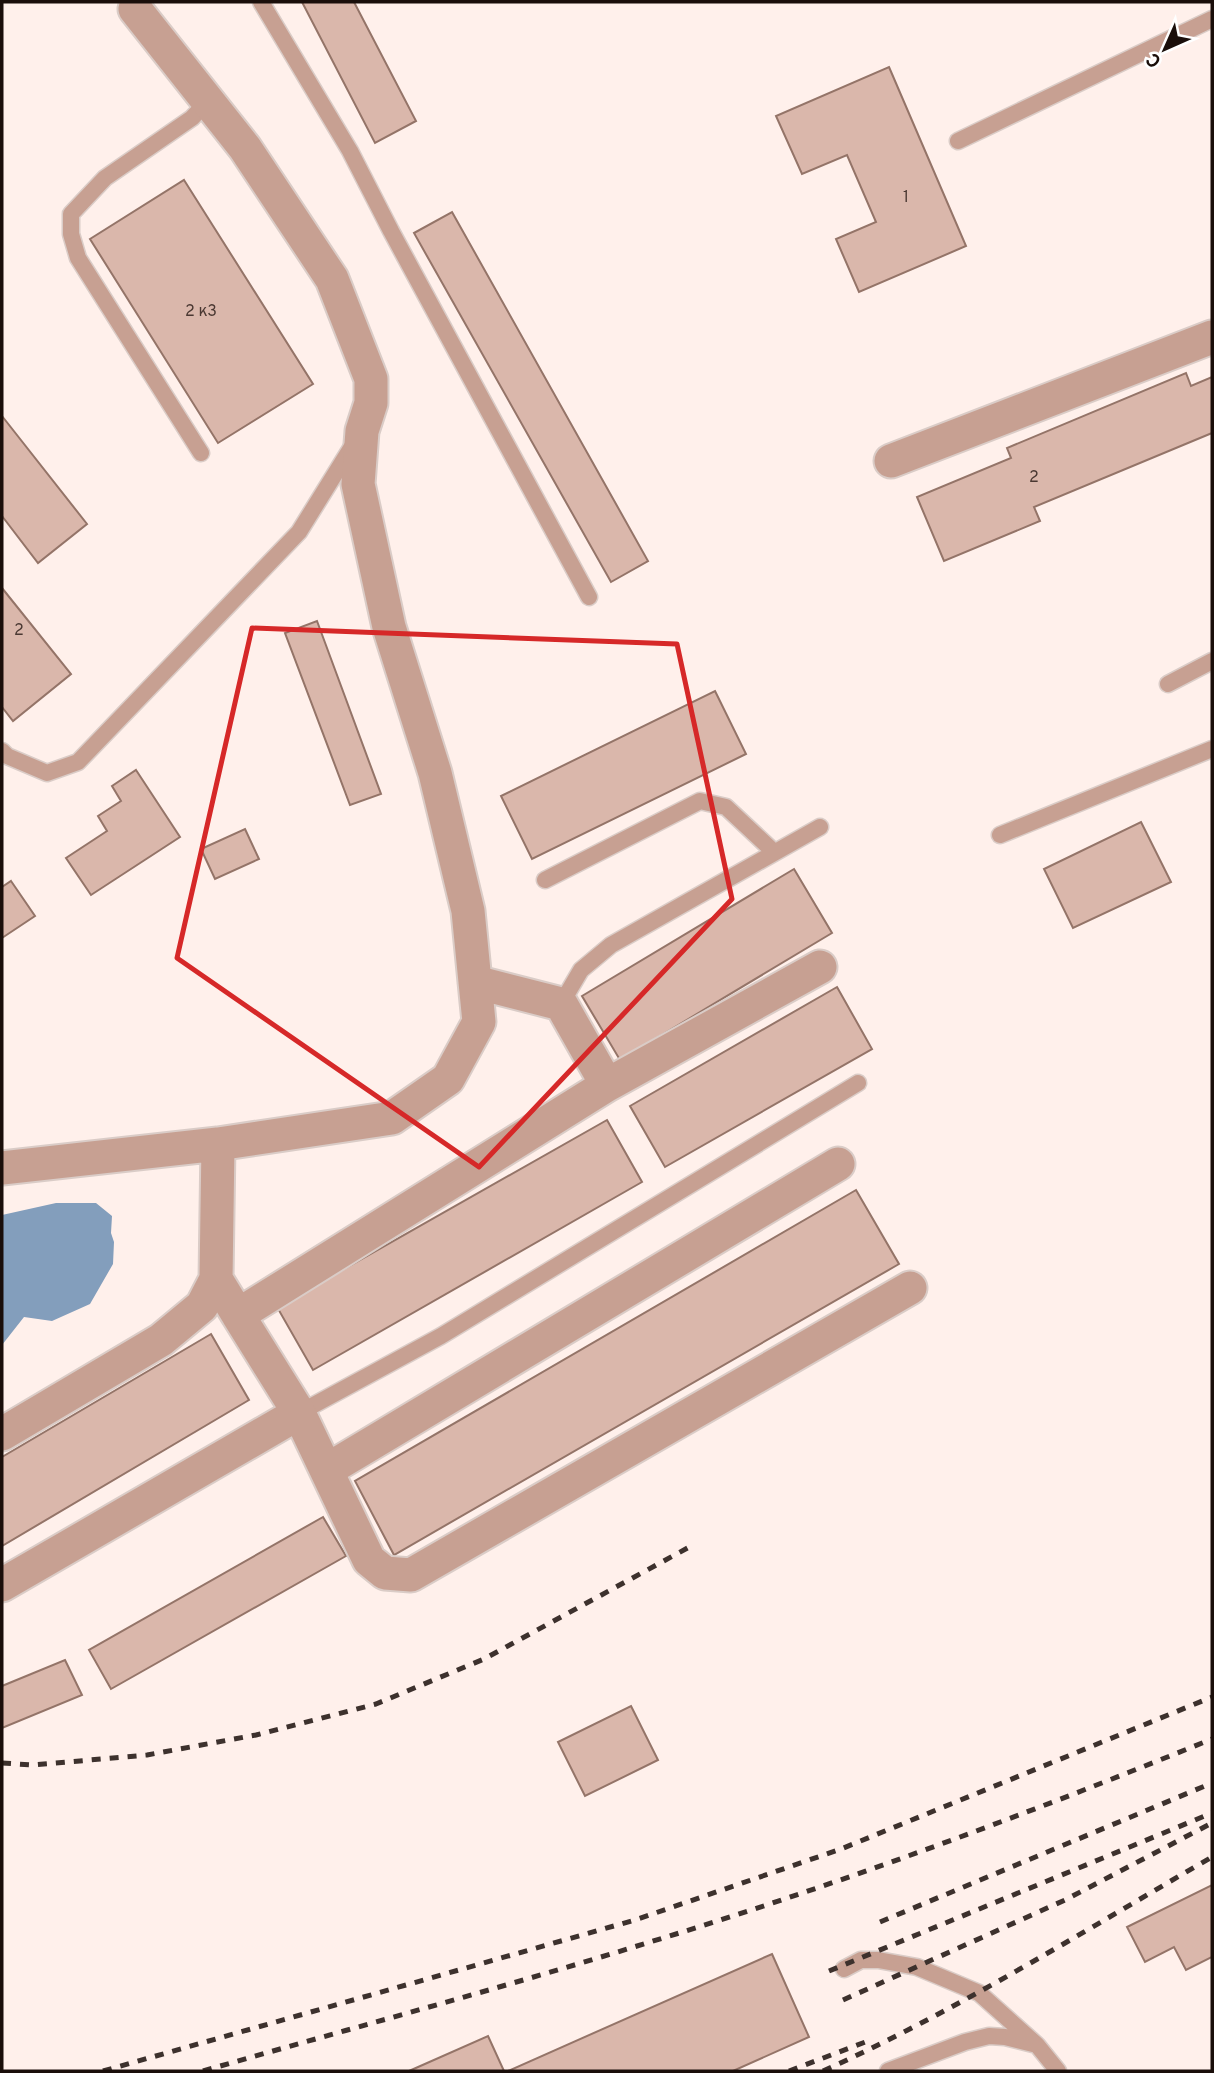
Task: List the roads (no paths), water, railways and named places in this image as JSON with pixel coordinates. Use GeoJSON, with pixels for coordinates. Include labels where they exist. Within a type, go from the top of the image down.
{"type":"FeatureCollection","features":[{"type":"Feature","properties":{"kind":"street"},"geometry":{"type":"LineString","coordinates":[[2,1168],[218,1144],[392,1118],[448,1079],[479,1022],[468,911],[435,774],[389,628],[358,484],[362,431],[371,403],[371,379],[331,279],[245,148],[136,4]]}},
{"type":"Feature","properties":{"kind":"street"},"geometry":{"type":"LineString","coordinates":[[891,461],[1212,337]]}},
{"type":"Feature","properties":{"kind":"street"},"geometry":{"type":"LineString","coordinates":[[238,1315],[607,1084],[820,967]]}},
{"type":"Feature","properties":{"kind":"street"},"geometry":{"type":"LineString","coordinates":[[475,982],[561,1004],[607,1084]]}},
{"type":"Feature","properties":{"kind":"street"},"geometry":{"type":"LineString","coordinates":[[2,1434],[161,1340],[202,1306],[216,1279],[218,1144]]}},
{"type":"Feature","properties":{"kind":"street"},"geometry":{"type":"LineString","coordinates":[[327,1470],[838,1164]]}},
{"type":"Feature","properties":{"kind":"street"},"geometry":{"type":"LineString","coordinates":[[216,1279],[299,1413],[369,1560],[385,1573],[411,1575],[910,1288]]}},
{"type":"Feature","properties":{"kind":"street"},"geometry":{"type":"LineString","coordinates":[[2,1585],[299,1413]]}},
{"type":"Feature","properties":{"kind":"lane"},"geometry":{"type":"LineString","coordinates":[[261,2],[350,151],[589,597]]}},
{"type":"Feature","properties":{"kind":"lane"},"geometry":{"type":"LineString","coordinates":[[958,141],[1212,19]]}},
{"type":"Feature","properties":{"kind":"lane"},"geometry":{"type":"LineString","coordinates":[[201,453],[78,258],[71,234],[71,214],[105,178],[192,118],[208,101]]}},
{"type":"Feature","properties":{"kind":"lane"},"geometry":{"type":"LineString","coordinates":[[2,751],[7,756],[47,773],[78,762],[299,532],[362,431]]}},
{"type":"Feature","properties":{"kind":"lane"},"geometry":{"type":"LineString","coordinates":[[1168,684],[1212,661]]}},
{"type":"Feature","properties":{"kind":"lane"},"geometry":{"type":"LineString","coordinates":[[1000,835],[1212,748]]}},
{"type":"Feature","properties":{"kind":"lane"},"geometry":{"type":"LineString","coordinates":[[545,880],[700,801],[726,807],[774,852]]}},
{"type":"Feature","properties":{"kind":"lane"},"geometry":{"type":"LineString","coordinates":[[561,1004],[580,970],[611,945],[820,827]]}},
{"type":"Feature","properties":{"kind":"lane"},"geometry":{"type":"LineString","coordinates":[[299,1413],[441,1336],[858,1083]]}},
{"type":"Feature","properties":{"kind":"lane"},"geometry":{"type":"LineString","coordinates":[[844,1969],[861,1961],[918,1967],[979,1993],[1037,2045],[1058,2071]]}},
{"type":"Feature","properties":{"kind":"lane"},"geometry":{"type":"LineString","coordinates":[[888,2071],[965,2042],[989,2036],[1037,2045]]}},
{"type":"Feature","properties":{"kind":"water"},"geometry":{"type":"Polygon","coordinates":[[[56,1203],[96,1203],[112,1216],[113,1264],[90,1304],[52,1321],[24,1317],[2,1345],[2,1215],[56,1203]]]}},
{"type":"Feature","properties":{"kind":"railway"},"geometry":{"type":"LineString","coordinates":[[2,1763],[33,1765],[147,1755],[256,1735],[376,1704],[484,1659],[693,1545]]}},
{"type":"Feature","properties":{"kind":"railway"},"geometry":{"type":"LineString","coordinates":[[103,2071],[635,1920],[841,1849],[1212,1697]]}},
{"type":"Feature","properties":{"kind":"railway"},"geometry":{"type":"LineString","coordinates":[[203,2071],[539,1976],[721,1920],[1003,1821],[1212,1739]]}},
{"type":"Feature","properties":{"kind":"railway"},"geometry":{"type":"LineString","coordinates":[[880,1922],[1212,1783]]}},
{"type":"Feature","properties":{"kind":"railway"},"geometry":{"type":"LineString","coordinates":[[829,1971],[1212,1813]]}},
{"type":"Feature","properties":{"kind":"railway"},"geometry":{"type":"LineString","coordinates":[[843,2000],[1065,1900],[1212,1823]]}},
{"type":"Feature","properties":{"kind":"railway"},"geometry":{"type":"LineString","coordinates":[[823,2071],[972,1996],[1212,1857]]}},
{"type":"Feature","properties":{"kind":"railway"},"geometry":{"type":"LineString","coordinates":[[789,2071],[868,2041]]}}]}
